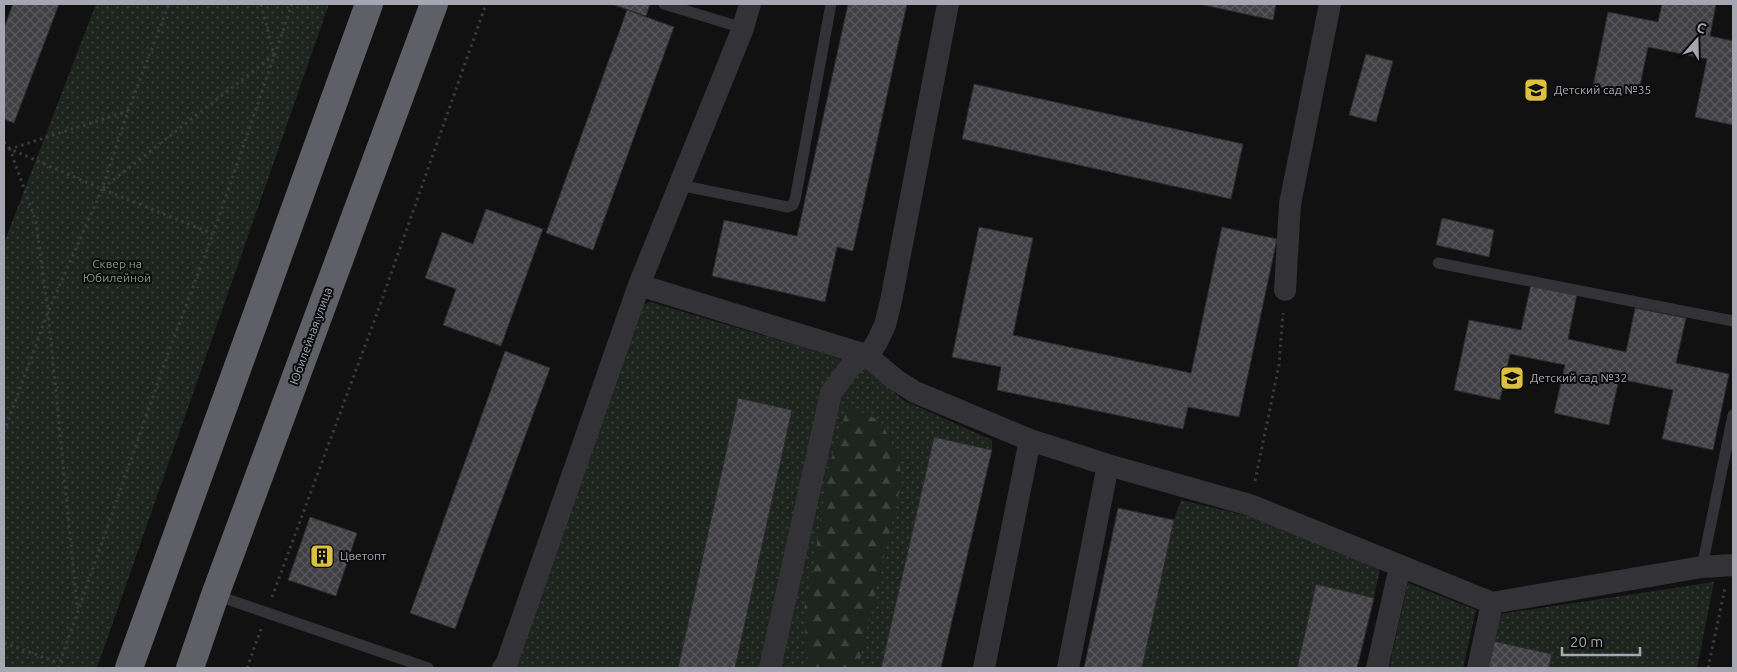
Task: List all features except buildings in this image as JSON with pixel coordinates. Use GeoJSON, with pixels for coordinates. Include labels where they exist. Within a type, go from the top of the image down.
{"type":"FeatureCollection","features":[{"type":"Feature","properties":{"kind":"highway"},"geometry":{"type":"LineString","coordinates":[[128,668],[369,4]]}},
{"type":"Feature","properties":{"kind":"highway","name":"Юбилейная улица"},"geometry":{"type":"LineString","coordinates":[[190,668],[215,595],[434,4]]}},
{"type":"Feature","properties":{"kind":"street"},"geometry":{"type":"LineString","coordinates":[[503,668],[509,656],[639,285],[743,28],[750,4]]}},
{"type":"Feature","properties":{"kind":"street"},"geometry":{"type":"LineString","coordinates":[[770,668],[831,393],[850,367],[866,355],[878,342],[885,325],[948,4]]}},
{"type":"Feature","properties":{"kind":"street"},"geometry":{"type":"LineString","coordinates":[[1285,290],[1290,204],[1330,4]]}},
{"type":"Feature","properties":{"kind":"street"},"geometry":{"type":"LineString","coordinates":[[639,285],[866,355],[896,380],[915,392],[1030,440],[1108,465],[1250,505],[1492,604],[1702,567],[1732,565]]}},
{"type":"Feature","properties":{"kind":"street"},"geometry":{"type":"LineString","coordinates":[[984,668],[1030,440]]}},
{"type":"Feature","properties":{"kind":"street"},"geometry":{"type":"LineString","coordinates":[[1068,668],[1108,465]]}},
{"type":"Feature","properties":{"kind":"street"},"geometry":{"type":"LineString","coordinates":[[1377,668],[1400,567]]}},
{"type":"Feature","properties":{"kind":"street"},"geometry":{"type":"LineString","coordinates":[[1478,668],[1492,604]]}},
{"type":"Feature","properties":{"kind":"lane"},"geometry":{"type":"LineString","coordinates":[[664,4],[743,28]]}},
{"type":"Feature","properties":{"kind":"lane"},"geometry":{"type":"LineString","coordinates":[[679,185],[788,207],[793,205],[831,4]]}},
{"type":"Feature","properties":{"kind":"lane"},"geometry":{"type":"LineString","coordinates":[[1438,263],[1733,321]]}},
{"type":"Feature","properties":{"kind":"lane"},"geometry":{"type":"LineString","coordinates":[[1702,567],[1733,415]]}},
{"type":"Feature","properties":{"kind":"lane"},"geometry":{"type":"LineString","coordinates":[[215,595],[428,668]]}},
{"type":"Feature","properties":{"kind":"path"},"geometry":{"type":"LineString","coordinates":[[4,432],[48,312],[102,189],[128,111],[169,4]]}},
{"type":"Feature","properties":{"kind":"path"},"geometry":{"type":"LineString","coordinates":[[260,4],[274,55]]}},
{"type":"Feature","properties":{"kind":"path"},"geometry":{"type":"LineString","coordinates":[[58,668],[169,352],[213,234],[292,4]]}},
{"type":"Feature","properties":{"kind":"path"},"geometry":{"type":"LineString","coordinates":[[247,668],[379,308],[486,4]]}},
{"type":"Feature","properties":{"kind":"path"},"geometry":{"type":"LineString","coordinates":[[102,189],[274,55]]}},
{"type":"Feature","properties":{"kind":"path"},"geometry":{"type":"LineString","coordinates":[[10,149],[128,111]]}},
{"type":"Feature","properties":{"kind":"path"},"geometry":{"type":"LineString","coordinates":[[4,142],[10,149],[36,222],[48,312],[78,608]]}},
{"type":"Feature","properties":{"kind":"path"},"geometry":{"type":"LineString","coordinates":[[10,149],[213,234]]}},
{"type":"Feature","properties":{"kind":"path"},"geometry":{"type":"LineString","coordinates":[[1250,505],[1279,365],[1285,290]]}},
{"type":"Feature","properties":{"kind":"path"},"geometry":{"type":"LineString","coordinates":[[1708,668],[1732,565]]}},
{"type":"Feature","properties":{"kind":"path"},"geometry":{"type":"LineString","coordinates":[[4,643],[60,662]]}},
{"type":"Feature","properties":{"kind":"green space","name":"Сквер на Юбилейной"},"geometry":{"type":"Polygon","coordinates":[[[96,4],[329,4],[97,668],[4,668],[4,243],[96,4]]]}},
{"type":"Feature","properties":{"kind":"green space"},"geometry":{"type":"Polygon","coordinates":[[[650,302],[867,368],[903,400],[992,440],[992,450],[934,437],[881,668],[511,668],[631,309],[650,302]]]}},
{"type":"Feature","properties":{"kind":"green space"},"geometry":{"type":"Polygon","coordinates":[[[848,406],[881,421],[898,456],[902,480],[858,668],[805,668],[807,661],[804,609],[813,570],[828,469],[848,406]]]}},
{"type":"Feature","properties":{"kind":"green space"},"geometry":{"type":"Polygon","coordinates":[[[1181,500],[1248,516],[1380,568],[1374,598],[1316,584],[1297,668],[1142,668],[1174,520],[1181,500]]]}},
{"type":"Feature","properties":{"kind":"green space"},"geometry":{"type":"Polygon","coordinates":[[[1714,582],[1697,668],[1549,668],[1552,654],[1493,641],[1500,614],[1714,582]]]}},
{"type":"Feature","properties":{"kind":"green space"},"geometry":{"type":"Polygon","coordinates":[[[1408,583],[1476,610],[1463,668],[1389,668],[1408,583]]]}},
{"type":"Feature","properties":{"kind":"place","name":"Детский сад №35"},"geometry":{"type":"Point","coordinates":[1536,90]}},
{"type":"Feature","properties":{"kind":"place","name":"Детский сад №32"},"geometry":{"type":"Point","coordinates":[1512,378]}},
{"type":"Feature","properties":{"kind":"place","name":"Цветопт"},"geometry":{"type":"Point","coordinates":[322,556]}}]}
